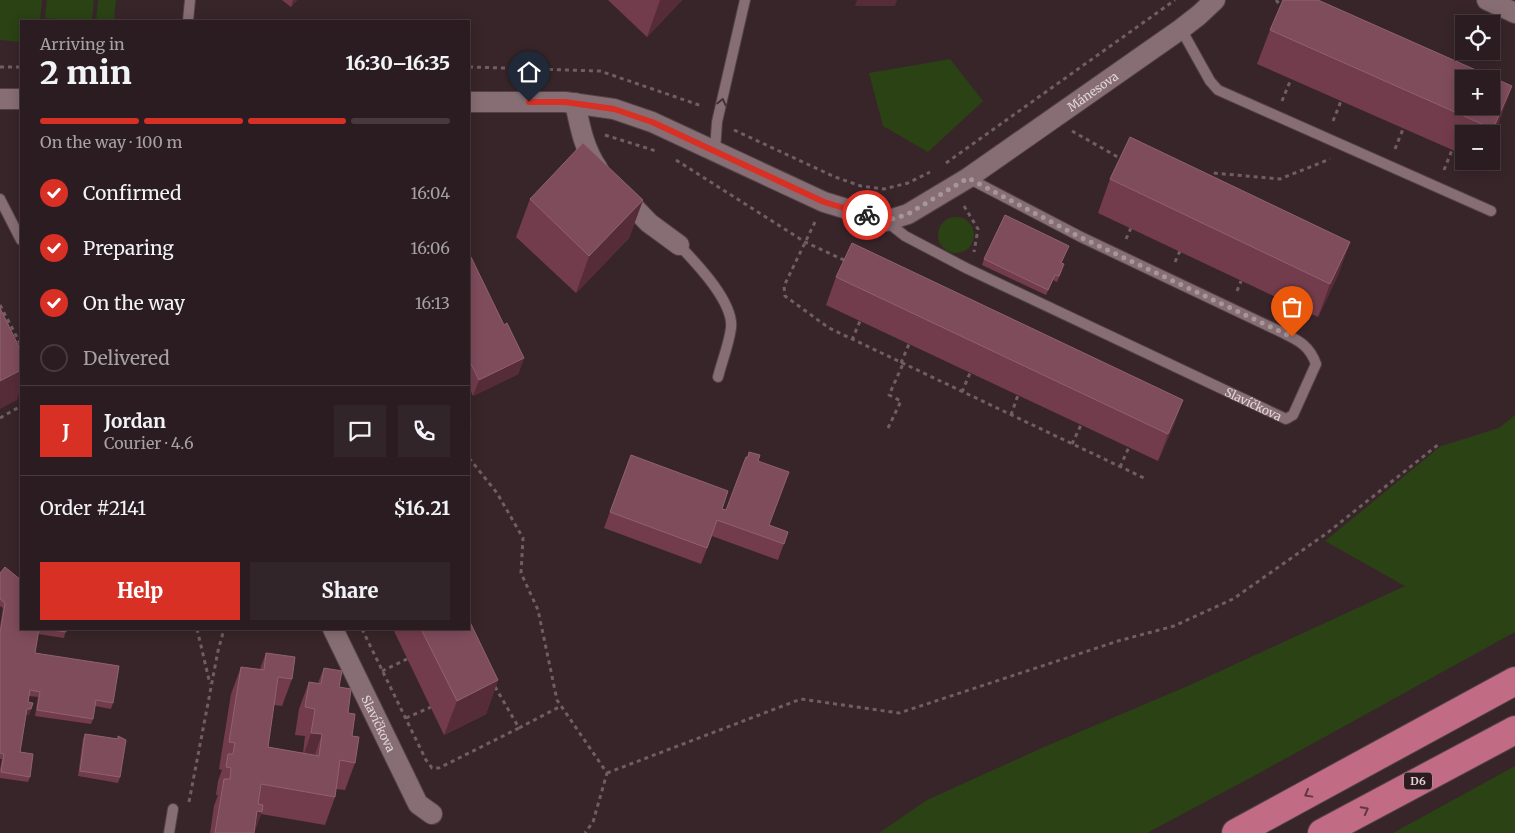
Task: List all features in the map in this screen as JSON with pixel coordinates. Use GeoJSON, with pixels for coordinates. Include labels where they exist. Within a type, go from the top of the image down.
{"type":"FeatureCollection","features":[{"type":"Feature","properties":{"kind":"highway"},"geometry":{"type":"LineString","coordinates":[[1412,736],[1515,663]]}},
{"type":"Feature","properties":{"kind":"highway"},"geometry":{"type":"LineString","coordinates":[[1236,833],[1515,681]]}},
{"type":"Feature","properties":{"kind":"highway","name":"D6"},"geometry":{"type":"LineString","coordinates":[[1322,833],[1515,730]]}},
{"type":"Feature","properties":{"kind":"street","name":"Mánesova"},"geometry":{"type":"LineString","coordinates":[[960,183],[1181,29],[1215,0]]}},
{"type":"Feature","properties":{"kind":"street"},"geometry":{"type":"LineString","coordinates":[[1487,0],[1515,13]]}},
{"type":"Feature","properties":{"kind":"street"},"geometry":{"type":"LineString","coordinates":[[0,100],[20,99]]}},
{"type":"Feature","properties":{"kind":"street","name":"Slavíčkova"},"geometry":{"type":"LineString","coordinates":[[470,102],[575,103],[614,109],[652,122],[824,202],[886,221]]}},
{"type":"Feature","properties":{"kind":"street"},"geometry":{"type":"LineString","coordinates":[[575,103],[582,135],[599,172],[649,223],[679,246]]}},
{"type":"Feature","properties":{"kind":"street"},"geometry":{"type":"LineString","coordinates":[[886,221],[908,214],[960,183]]}},
{"type":"Feature","properties":{"kind":"street","name":"Slavíčkova"},"geometry":{"type":"LineString","coordinates":[[333,630],[418,804],[432,814]]}},
{"type":"Feature","properties":{"kind":"lane"},"geometry":{"type":"LineString","coordinates":[[188,20],[190,0]]}},
{"type":"Feature","properties":{"kind":"lane"},"geometry":{"type":"LineString","coordinates":[[715,150],[717,122],[745,0]]}},
{"type":"Feature","properties":{"kind":"lane"},"geometry":{"type":"LineString","coordinates":[[1181,29],[1210,81],[1218,90],[1276,114],[1491,212]]}},
{"type":"Feature","properties":{"kind":"lane","name":"Slavíčkova"},"geometry":{"type":"LineString","coordinates":[[886,221],[905,236],[966,268],[1286,419],[1293,415],[1316,364],[1313,354],[1304,344],[1080,237],[960,183]]}},
{"type":"Feature","properties":{"kind":"lane"},"geometry":{"type":"LineString","coordinates":[[0,199],[20,238]]}},
{"type":"Feature","properties":{"kind":"lane"},"geometry":{"type":"LineString","coordinates":[[679,246],[721,294],[728,311],[731,327],[718,377]]}},
{"type":"Feature","properties":{"kind":"lane"},"geometry":{"type":"LineString","coordinates":[[169,833],[173,809]]}},
{"type":"Feature","properties":{"kind":"path"},"geometry":{"type":"LineString","coordinates":[[470,67],[600,71],[708,108],[717,122],[836,177],[861,186],[884,189],[908,183],[938,168],[1175,0]]}},
{"type":"Feature","properties":{"kind":"path"},"geometry":{"type":"LineString","coordinates":[[1276,0],[1286,12]]}},
{"type":"Feature","properties":{"kind":"path"},"geometry":{"type":"LineString","coordinates":[[0,67],[20,67]]}},
{"type":"Feature","properties":{"kind":"path"},"geometry":{"type":"LineString","coordinates":[[1276,114],[1291,79]]}},
{"type":"Feature","properties":{"kind":"path"},"geometry":{"type":"LineString","coordinates":[[1327,138],[1341,101]]}},
{"type":"Feature","properties":{"kind":"path"},"geometry":{"type":"LineString","coordinates":[[1052,120],[1129,163]]}},
{"type":"Feature","properties":{"kind":"path"},"geometry":{"type":"LineString","coordinates":[[1388,165],[1403,128]]}},
{"type":"Feature","properties":{"kind":"path"},"geometry":{"type":"LineString","coordinates":[[582,135],[608,135],[659,152]]}},
{"type":"Feature","properties":{"kind":"path"},"geometry":{"type":"LineString","coordinates":[[1208,180],[1213,172],[1280,179],[1353,149]]}},
{"type":"Feature","properties":{"kind":"path"},"geometry":{"type":"LineString","coordinates":[[675,160],[805,242],[849,262]]}},
{"type":"Feature","properties":{"kind":"path"},"geometry":{"type":"LineString","coordinates":[[938,168],[960,183],[968,210],[978,229],[976,248],[966,268]]}},
{"type":"Feature","properties":{"kind":"path"},"geometry":{"type":"LineString","coordinates":[[824,202],[784,286],[785,296],[829,328],[852,340],[1144,478]]}},
{"type":"Feature","properties":{"kind":"path"},"geometry":{"type":"LineString","coordinates":[[0,305],[20,343]]}},
{"type":"Feature","properties":{"kind":"path"},"geometry":{"type":"LineString","coordinates":[[852,340],[860,321]]}},
{"type":"Feature","properties":{"kind":"path"},"geometry":{"type":"LineString","coordinates":[[888,428],[901,401],[889,395],[909,344]]}},
{"type":"Feature","properties":{"kind":"path"},"geometry":{"type":"LineString","coordinates":[[962,392],[970,373]]}},
{"type":"Feature","properties":{"kind":"path"},"geometry":{"type":"LineString","coordinates":[[1011,415],[1018,396]]}},
{"type":"Feature","properties":{"kind":"path"},"geometry":{"type":"LineString","coordinates":[[0,418],[20,407]]}},
{"type":"Feature","properties":{"kind":"path"},"geometry":{"type":"LineString","coordinates":[[1072,444],[1081,425]]}},
{"type":"Feature","properties":{"kind":"path"},"geometry":{"type":"LineString","coordinates":[[607,773],[801,699],[899,713],[1118,641],[1174,626],[1233,599],[1327,534],[1439,444]]}},
{"type":"Feature","properties":{"kind":"path"},"geometry":{"type":"LineString","coordinates":[[1120,467],[1129,447]]}},
{"type":"Feature","properties":{"kind":"path"},"geometry":{"type":"LineString","coordinates":[[470,459],[497,493],[523,538],[521,573],[538,610],[557,700],[607,773]]}},
{"type":"Feature","properties":{"kind":"path"},"geometry":{"type":"LineString","coordinates":[[198,630],[211,686]]}},
{"type":"Feature","properties":{"kind":"path"},"geometry":{"type":"LineString","coordinates":[[173,809],[187,810],[224,630]]}},
{"type":"Feature","properties":{"kind":"path"},"geometry":{"type":"LineString","coordinates":[[362,630],[426,760],[432,768],[439,768],[561,706]]}},
{"type":"Feature","properties":{"kind":"path"},"geometry":{"type":"LineString","coordinates":[[360,684],[407,658]]}},
{"type":"Feature","properties":{"kind":"path"},"geometry":{"type":"LineString","coordinates":[[492,681],[500,698],[519,728]]}},
{"type":"Feature","properties":{"kind":"path"},"geometry":{"type":"LineString","coordinates":[[406,718],[431,707]]}},
{"type":"Feature","properties":{"kind":"path"},"geometry":{"type":"LineString","coordinates":[[585,833],[593,822],[607,773]]}},
{"type":"Feature","properties":{"kind":"green space"},"geometry":{"type":"Polygon","coordinates":[[[0,0],[42,0],[40,20],[20,20],[20,42],[0,40],[0,0]]]}},
{"type":"Feature","properties":{"kind":"green space"},"geometry":{"type":"Polygon","coordinates":[[[47,0],[94,0],[92,20],[45,18],[47,0]]]}},
{"type":"Feature","properties":{"kind":"green space"},"geometry":{"type":"Polygon","coordinates":[[[98,0],[116,0],[114,20],[96,20],[98,0]]]}},
{"type":"Feature","properties":{"kind":"green space"},"geometry":{"type":"Polygon","coordinates":[[[950,59],[983,101],[928,152],[883,126],[869,73],[950,59]]]}},
{"type":"Feature","properties":{"kind":"green space"},"geometry":{"type":"Polygon","coordinates":[[[956,217],[963,218],[969,222],[973,228],[973,242],[969,248],[963,252],[956,253],[949,252],[943,248],[939,242],[938,235],[939,228],[943,222],[949,218],[956,217]]]}},
{"type":"Feature","properties":{"kind":"green space"},"geometry":{"type":"Polygon","coordinates":[[[1515,415],[1515,632],[1147,833],[879,833],[927,800],[1044,747],[1190,685],[1405,586],[1325,541],[1441,446],[1499,428],[1515,415]]]}},
{"type":"Feature","properties":{"kind":"green space"},"geometry":{"type":"Polygon","coordinates":[[[1515,766],[1515,833],[1393,833],[1515,766]]]}},
{"type":"Feature","properties":{"kind":"building"},"geometry":{"type":"Polygon","coordinates":[[[1283,0],[1318,0],[1476,70],[1455,70],[1455,112],[1270,30],[1283,0]]]}},
{"type":"Feature","properties":{"kind":"building"},"geometry":{"type":"Polygon","coordinates":[[[1500,81],[1512,86],[1500,113],[1500,81]]]}},
{"type":"Feature","properties":{"kind":"building"},"geometry":{"type":"Polygon","coordinates":[[[1461,115],[1499,115],[1495,125],[1484,125],[1461,115]]]}},
{"type":"Feature","properties":{"kind":"building"},"geometry":{"type":"Polygon","coordinates":[[[1130,137],[1350,242],[1330,284],[1110,179],[1130,137]]]}},
{"type":"Feature","properties":{"kind":"building"},"geometry":{"type":"Polygon","coordinates":[[[583,143],[643,200],[589,256],[530,199],[583,143]]]}},
{"type":"Feature","properties":{"kind":"building"},"geometry":{"type":"Polygon","coordinates":[[[1005,215],[1069,246],[1061,263],[1064,264],[1059,276],[1055,275],[1048,290],[984,259],[1005,215]]]}},
{"type":"Feature","properties":{"kind":"building"},"geometry":{"type":"Polygon","coordinates":[[[852,243],[1183,400],[1168,434],[836,277],[852,243]]]}},
{"type":"Feature","properties":{"kind":"building"},"geometry":{"type":"Polygon","coordinates":[[[470,258],[504,325],[507,323],[524,358],[479,380],[470,362],[470,258]]]}},
{"type":"Feature","properties":{"kind":"building"},"geometry":{"type":"Polygon","coordinates":[[[0,308],[20,349],[20,371],[0,381],[0,308]]]}},
{"type":"Feature","properties":{"kind":"building"},"geometry":{"type":"Polygon","coordinates":[[[749,452],[760,455],[758,461],[789,472],[769,525],[788,532],[784,544],[717,520],[707,548],[610,512],[631,455],[728,491],[722,509],[726,510],[749,452]]]}},
{"type":"Feature","properties":{"kind":"building"},"geometry":{"type":"Polygon","coordinates":[[[5,567],[20,579],[20,630],[39,630],[35,653],[119,666],[113,703],[96,700],[93,719],[37,710],[40,692],[30,690],[28,702],[33,703],[31,709],[27,709],[20,752],[33,754],[30,777],[1,772],[4,754],[0,753],[0,634],[5,603],[0,599],[0,573],[5,567]]]}},
{"type":"Feature","properties":{"kind":"building"},"geometry":{"type":"Polygon","coordinates":[[[470,622],[498,680],[457,701],[422,630],[470,630],[470,622]]]}},
{"type":"Feature","properties":{"kind":"building"},"geometry":{"type":"Polygon","coordinates":[[[266,653],[295,657],[292,679],[278,677],[268,747],[319,756],[322,734],[311,733],[315,709],[305,707],[309,682],[321,684],[324,668],[342,671],[339,687],[351,689],[348,713],[355,714],[352,736],[359,737],[355,763],[340,760],[335,797],[261,784],[258,804],[263,805],[262,812],[257,811],[254,833],[215,833],[224,779],[230,779],[231,768],[226,767],[228,754],[233,754],[235,743],[229,742],[241,667],[264,670],[266,653]]]}},
{"type":"Feature","properties":{"kind":"building"},"geometry":{"type":"Polygon","coordinates":[[[85,734],[118,739],[118,736],[126,740],[120,777],[80,771],[85,734]]]}},
{"type":"Feature","properties":{"kind":"way so far"},"geometry":{"type":"LineString","coordinates":[[867,215],[886,221],[908,214],[968,178],[1080,237],[1292,337]]}},
{"type":"Feature","properties":{"kind":"route"},"geometry":{"type":"LineString","coordinates":[[529,102],[565,102],[614,109],[652,122],[824,202],[867,215]]}}]}
